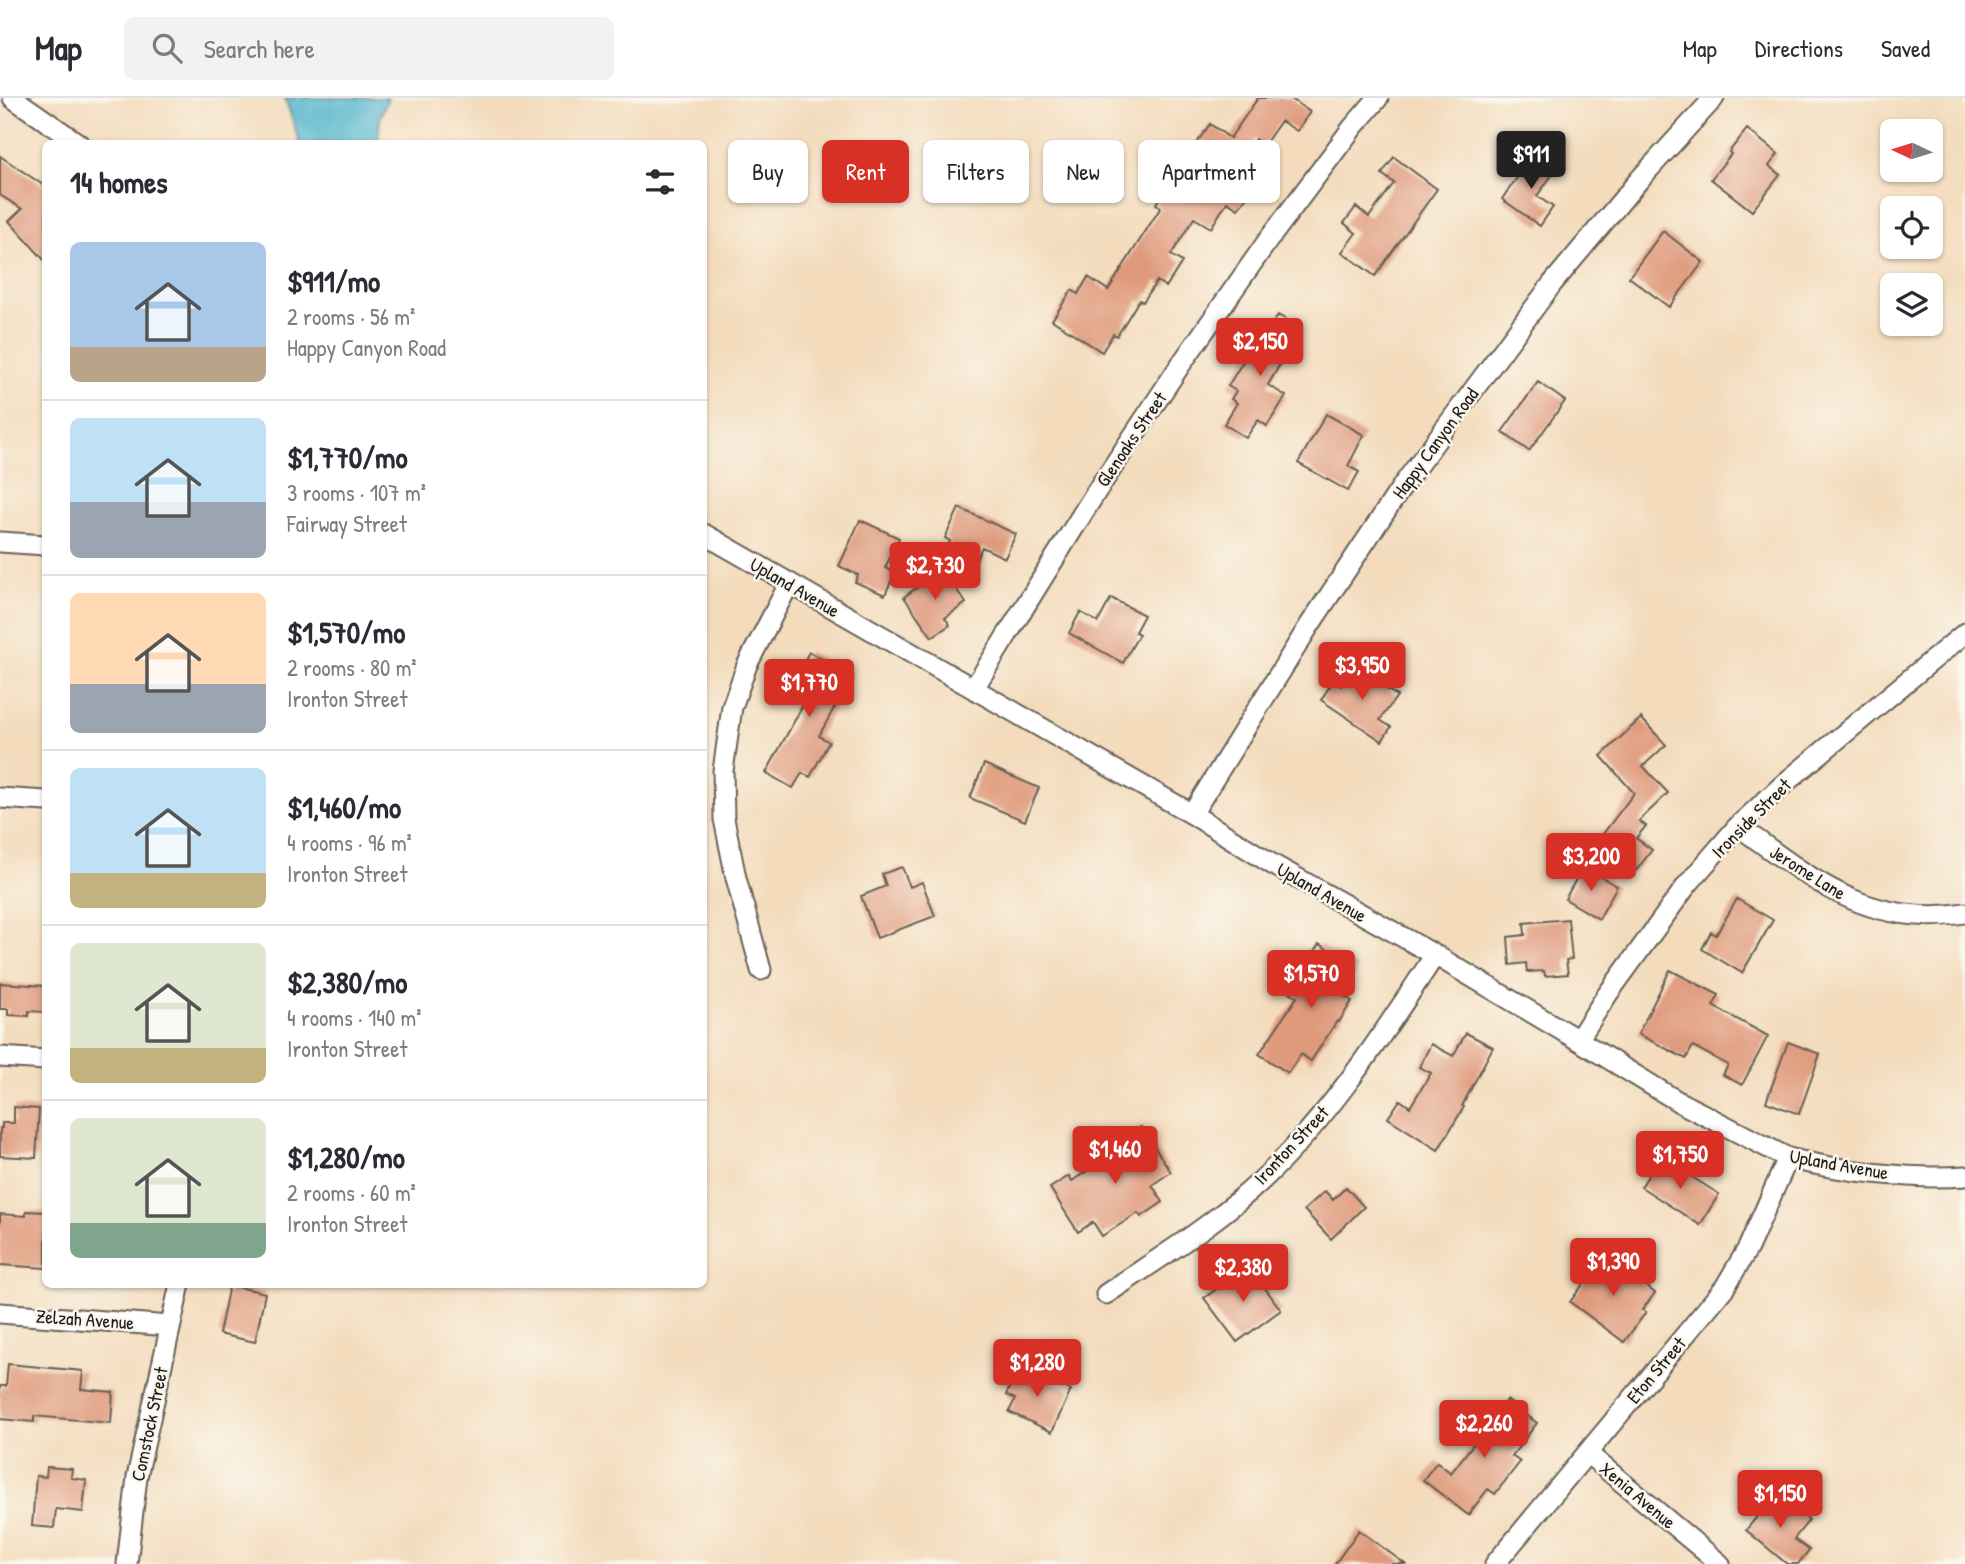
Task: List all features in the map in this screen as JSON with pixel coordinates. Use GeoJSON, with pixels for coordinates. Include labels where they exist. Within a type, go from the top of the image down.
{"type":"FeatureCollection","features":[{"type":"Feature","properties":{"kind":"street"},"geometry":{"type":"LineString","coordinates":[[13,98],[73,140]]}},
{"type":"Feature","properties":{"kind":"street","name":"Glenoaks Street"},"geometry":{"type":"LineString","coordinates":[[974,688],[1096,492],[1179,367],[1269,239],[1378,98]]}},
{"type":"Feature","properties":{"kind":"street","name":"Happy Canyon Road"},"geometry":{"type":"LineString","coordinates":[[1192,814],[1308,626],[1403,485],[1552,284],[1639,180],[1714,98]]}},
{"type":"Feature","properties":{"kind":"street","name":"Upland Avenue"},"geometry":{"type":"LineString","coordinates":[[707,536],[1192,814],[1272,864],[1435,956],[1679,1102],[1788,1158],[1877,1173],[1945,1177],[1965,1175]]}},
{"type":"Feature","properties":{"kind":"street"},"geometry":{"type":"LineString","coordinates":[[0,542],[42,545]]}},
{"type":"Feature","properties":{"kind":"street"},"geometry":{"type":"LineString","coordinates":[[761,970],[726,831],[723,771],[732,708],[747,665],[789,584]]}},
{"type":"Feature","properties":{"kind":"street","name":"Ironside Street"},"geometry":{"type":"LineString","coordinates":[[1578,1040],[1607,995],[1687,885],[1738,826],[1785,783],[1965,633]]}},
{"type":"Feature","properties":{"kind":"street"},"geometry":{"type":"LineString","coordinates":[[0,797],[42,801]]}},
{"type":"Feature","properties":{"kind":"street","name":"Jerome Lane"},"geometry":{"type":"LineString","coordinates":[[1738,826],[1821,885],[1853,901],[1898,914],[1941,917],[1965,913]]}},
{"type":"Feature","properties":{"kind":"street","name":"Ironton Street"},"geometry":{"type":"LineString","coordinates":[[1106,1294],[1196,1233],[1261,1181],[1318,1122],[1388,1027],[1435,956]]}},
{"type":"Feature","properties":{"kind":"street"},"geometry":{"type":"LineString","coordinates":[[0,1057],[42,1060]]}},
{"type":"Feature","properties":{"kind":"street","name":"Eton Street"},"geometry":{"type":"LineString","coordinates":[[1494,1564],[1725,1287],[1748,1248],[1788,1158]]}},
{"type":"Feature","properties":{"kind":"street","name":"Comstock Street"},"geometry":{"type":"LineString","coordinates":[[127,1564],[137,1476],[179,1288]]}},
{"type":"Feature","properties":{"kind":"street","name":"Zelzah Avenue"},"geometry":{"type":"LineString","coordinates":[[0,1313],[170,1326]]}},
{"type":"Feature","properties":{"kind":"street","name":"Xenia Avenue"},"geometry":{"type":"LineString","coordinates":[[1587,1453],[1720,1564]]}},
{"type":"Feature","properties":{"kind":"water"},"geometry":{"type":"Polygon","coordinates":[[[285,98],[388,98],[380,118],[378,140],[299,140],[285,98]]]}},
{"type":"Feature","properties":{"kind":"building"},"geometry":{"type":"Polygon","coordinates":[[[1258,98],[1290,98],[1310,112],[1297,131],[1281,121],[1268,140],[1199,140],[1210,124],[1230,138],[1258,98]]]}},
{"type":"Feature","properties":{"kind":"building"},"geometry":{"type":"Polygon","coordinates":[[[1747,129],[1778,154],[1769,166],[1780,175],[1752,211],[1711,179],[1747,129]]]}},
{"type":"Feature","properties":{"kind":"building"},"geometry":{"type":"Polygon","coordinates":[[[1533,155],[1555,171],[1537,196],[1553,207],[1540,226],[1502,199],[1533,155]]]}},
{"type":"Feature","properties":{"kind":"building"},"geometry":{"type":"Polygon","coordinates":[[[0,156],[42,184],[42,258],[9,221],[22,209],[0,195],[0,156]]]}},
{"type":"Feature","properties":{"kind":"building"},"geometry":{"type":"Polygon","coordinates":[[[1394,157],[1437,189],[1375,276],[1342,252],[1356,233],[1344,223],[1356,207],[1369,217],[1394,183],[1382,174],[1394,157]]]}},
{"type":"Feature","properties":{"kind":"building"},"geometry":{"type":"Polygon","coordinates":[[[1226,203],[1211,228],[1194,218],[1171,255],[1182,262],[1166,287],[1157,281],[1143,302],[1139,300],[1117,336],[1113,334],[1102,352],[1052,320],[1072,290],[1078,294],[1088,277],[1108,290],[1161,207],[1156,204],[1226,203]]]}},
{"type":"Feature","properties":{"kind":"building"},"geometry":{"type":"Polygon","coordinates":[[[1229,203],[1242,203],[1238,209],[1229,203]]]}},
{"type":"Feature","properties":{"kind":"building"},"geometry":{"type":"Polygon","coordinates":[[[1663,231],[1703,262],[1669,307],[1629,277],[1663,231]]]}},
{"type":"Feature","properties":{"kind":"building"},"geometry":{"type":"Polygon","coordinates":[[[1278,315],[1301,328],[1268,385],[1286,396],[1267,426],[1258,420],[1246,438],[1224,424],[1237,403],[1231,399],[1236,391],[1228,386],[1264,327],[1269,330],[1278,315]]]}},
{"type":"Feature","properties":{"kind":"building"},"geometry":{"type":"Polygon","coordinates":[[[1538,382],[1565,401],[1529,451],[1502,432],[1538,382]]]}},
{"type":"Feature","properties":{"kind":"building"},"geometry":{"type":"Polygon","coordinates":[[[1326,414],[1364,435],[1348,466],[1359,472],[1348,491],[1298,463],[1326,414]]]}},
{"type":"Feature","properties":{"kind":"building"},"geometry":{"type":"Polygon","coordinates":[[[959,508],[1016,534],[1005,558],[982,547],[970,573],[941,559],[950,541],[945,538],[959,508]]]}},
{"type":"Feature","properties":{"kind":"building"},"geometry":{"type":"Polygon","coordinates":[[[860,520],[899,538],[885,568],[895,572],[885,595],[855,582],[858,575],[839,566],[860,520]]]}},
{"type":"Feature","properties":{"kind":"building"},"geometry":{"type":"Polygon","coordinates":[[[939,565],[966,603],[945,618],[950,625],[932,637],[904,597],[934,575],[939,565]]]}},
{"type":"Feature","properties":{"kind":"building"},"geometry":{"type":"Polygon","coordinates":[[[1111,598],[1144,615],[1135,632],[1139,634],[1123,663],[1069,633],[1080,612],[1098,622],[1111,598]]]}},
{"type":"Feature","properties":{"kind":"building"},"geometry":{"type":"Polygon","coordinates":[[[809,652],[852,675],[819,736],[829,742],[810,777],[802,773],[793,788],[766,773],[803,705],[786,695],[809,652]]]}},
{"type":"Feature","properties":{"kind":"building"},"geometry":{"type":"Polygon","coordinates":[[[1354,667],[1397,696],[1380,720],[1391,727],[1382,741],[1321,700],[1333,681],[1341,686],[1354,667]]]}},
{"type":"Feature","properties":{"kind":"building"},"geometry":{"type":"Polygon","coordinates":[[[1641,718],[1666,745],[1643,766],[1668,793],[1639,821],[1646,826],[1636,838],[1652,850],[1634,873],[1596,843],[1634,793],[1601,756],[1641,718]]]}},
{"type":"Feature","properties":{"kind":"building"},"geometry":{"type":"Polygon","coordinates":[[[984,764],[1039,788],[1025,821],[970,798],[984,764]]]}},
{"type":"Feature","properties":{"kind":"building"},"geometry":{"type":"Polygon","coordinates":[[[902,867],[910,887],[922,882],[935,916],[877,938],[861,896],[886,886],[882,874],[902,867]]]}},
{"type":"Feature","properties":{"kind":"building"},"geometry":{"type":"Polygon","coordinates":[[[1583,867],[1617,886],[1599,919],[1565,899],[1583,867]]]}},
{"type":"Feature","properties":{"kind":"building"},"geometry":{"type":"Polygon","coordinates":[[[1737,899],[1773,920],[1742,973],[1702,949],[1711,932],[1716,935],[1737,899]]]}},
{"type":"Feature","properties":{"kind":"building"},"geometry":{"type":"Polygon","coordinates":[[[1568,919],[1572,959],[1566,960],[1568,974],[1545,976],[1544,971],[1527,972],[1526,963],[1510,965],[1508,937],[1525,935],[1524,923],[1568,919]]]}},
{"type":"Feature","properties":{"kind":"building"},"geometry":{"type":"Polygon","coordinates":[[[1319,944],[1357,968],[1341,994],[1352,1001],[1311,1061],[1301,1054],[1288,1073],[1259,1054],[1297,997],[1290,992],[1319,944]]]}},
{"type":"Feature","properties":{"kind":"building"},"geometry":{"type":"Polygon","coordinates":[[[1670,970],[1719,995],[1713,1006],[1768,1036],[1742,1085],[1723,1075],[1728,1065],[1693,1046],[1686,1059],[1638,1034],[1670,970]]]}},
{"type":"Feature","properties":{"kind":"building"},"geometry":{"type":"Polygon","coordinates":[[[0,983],[42,986],[42,1012],[29,1011],[29,1016],[8,1015],[8,1009],[0,1009],[0,983]]]}},
{"type":"Feature","properties":{"kind":"building"},"geometry":{"type":"Polygon","coordinates":[[[1466,1033],[1493,1047],[1462,1106],[1464,1107],[1438,1150],[1388,1118],[1400,1100],[1410,1107],[1431,1073],[1419,1067],[1431,1044],[1453,1056],[1466,1033]]]}},
{"type":"Feature","properties":{"kind":"building"},"geometry":{"type":"Polygon","coordinates":[[[1788,1042],[1820,1054],[1799,1114],[1766,1102],[1788,1042]]]}},
{"type":"Feature","properties":{"kind":"building"},"geometry":{"type":"Polygon","coordinates":[[[14,1107],[39,1109],[36,1158],[0,1156],[0,1128],[2,1123],[14,1123],[14,1107]]]}},
{"type":"Feature","properties":{"kind":"building"},"geometry":{"type":"Polygon","coordinates":[[[1141,1127],[1171,1172],[1152,1185],[1163,1202],[1141,1217],[1138,1213],[1102,1236],[1093,1222],[1078,1232],[1050,1188],[1069,1176],[1072,1181],[1107,1158],[1104,1152],[1141,1127]]]}},
{"type":"Feature","properties":{"kind":"building"},"geometry":{"type":"Polygon","coordinates":[[[1660,1157],[1719,1194],[1700,1225],[1641,1187],[1660,1157]]]}},
{"type":"Feature","properties":{"kind":"building"},"geometry":{"type":"Polygon","coordinates":[[[1346,1187],[1364,1207],[1331,1239],[1304,1210],[1325,1191],[1333,1200],[1346,1187]]]}},
{"type":"Feature","properties":{"kind":"building"},"geometry":{"type":"Polygon","coordinates":[[[26,1211],[42,1212],[42,1268],[0,1265],[0,1214],[26,1216],[26,1211]]]}},
{"type":"Feature","properties":{"kind":"building"},"geometry":{"type":"Polygon","coordinates":[[[1601,1253],[1655,1293],[1642,1310],[1646,1312],[1624,1342],[1570,1302],[1595,1268],[1591,1266],[1601,1253]]]}},
{"type":"Feature","properties":{"kind":"building"},"geometry":{"type":"Polygon","coordinates":[[[1249,1266],[1281,1310],[1237,1342],[1204,1298],[1249,1266]]]}},
{"type":"Feature","properties":{"kind":"building"},"geometry":{"type":"Polygon","coordinates":[[[228,1288],[265,1293],[255,1342],[219,1334],[228,1288]]]}},
{"type":"Feature","properties":{"kind":"building"},"geometry":{"type":"Polygon","coordinates":[[[8,1364],[83,1371],[81,1389],[113,1392],[111,1423],[34,1416],[34,1422],[0,1419],[0,1386],[6,1386],[8,1364]]]}},
{"type":"Feature","properties":{"kind":"building"},"geometry":{"type":"Polygon","coordinates":[[[1019,1366],[1071,1390],[1052,1432],[1009,1412],[1015,1399],[1006,1395],[1019,1366]]]}},
{"type":"Feature","properties":{"kind":"building"},"geometry":{"type":"Polygon","coordinates":[[[1507,1400],[1537,1423],[1512,1456],[1520,1462],[1495,1494],[1488,1489],[1468,1515],[1423,1480],[1437,1462],[1451,1473],[1507,1400]]]}},
{"type":"Feature","properties":{"kind":"building"},"geometry":{"type":"Polygon","coordinates":[[[47,1467],[72,1469],[71,1478],[86,1480],[83,1512],[56,1509],[54,1528],[32,1526],[36,1476],[46,1477],[47,1467]]]}},
{"type":"Feature","properties":{"kind":"building"},"geometry":{"type":"Polygon","coordinates":[[[1776,1493],[1809,1520],[1794,1539],[1809,1550],[1798,1564],[1787,1564],[1746,1530],[1776,1493]]]}},
{"type":"Feature","properties":{"kind":"building"},"geometry":{"type":"Polygon","coordinates":[[[1359,1530],[1405,1564],[1335,1564],[1359,1530]]]}}]}
